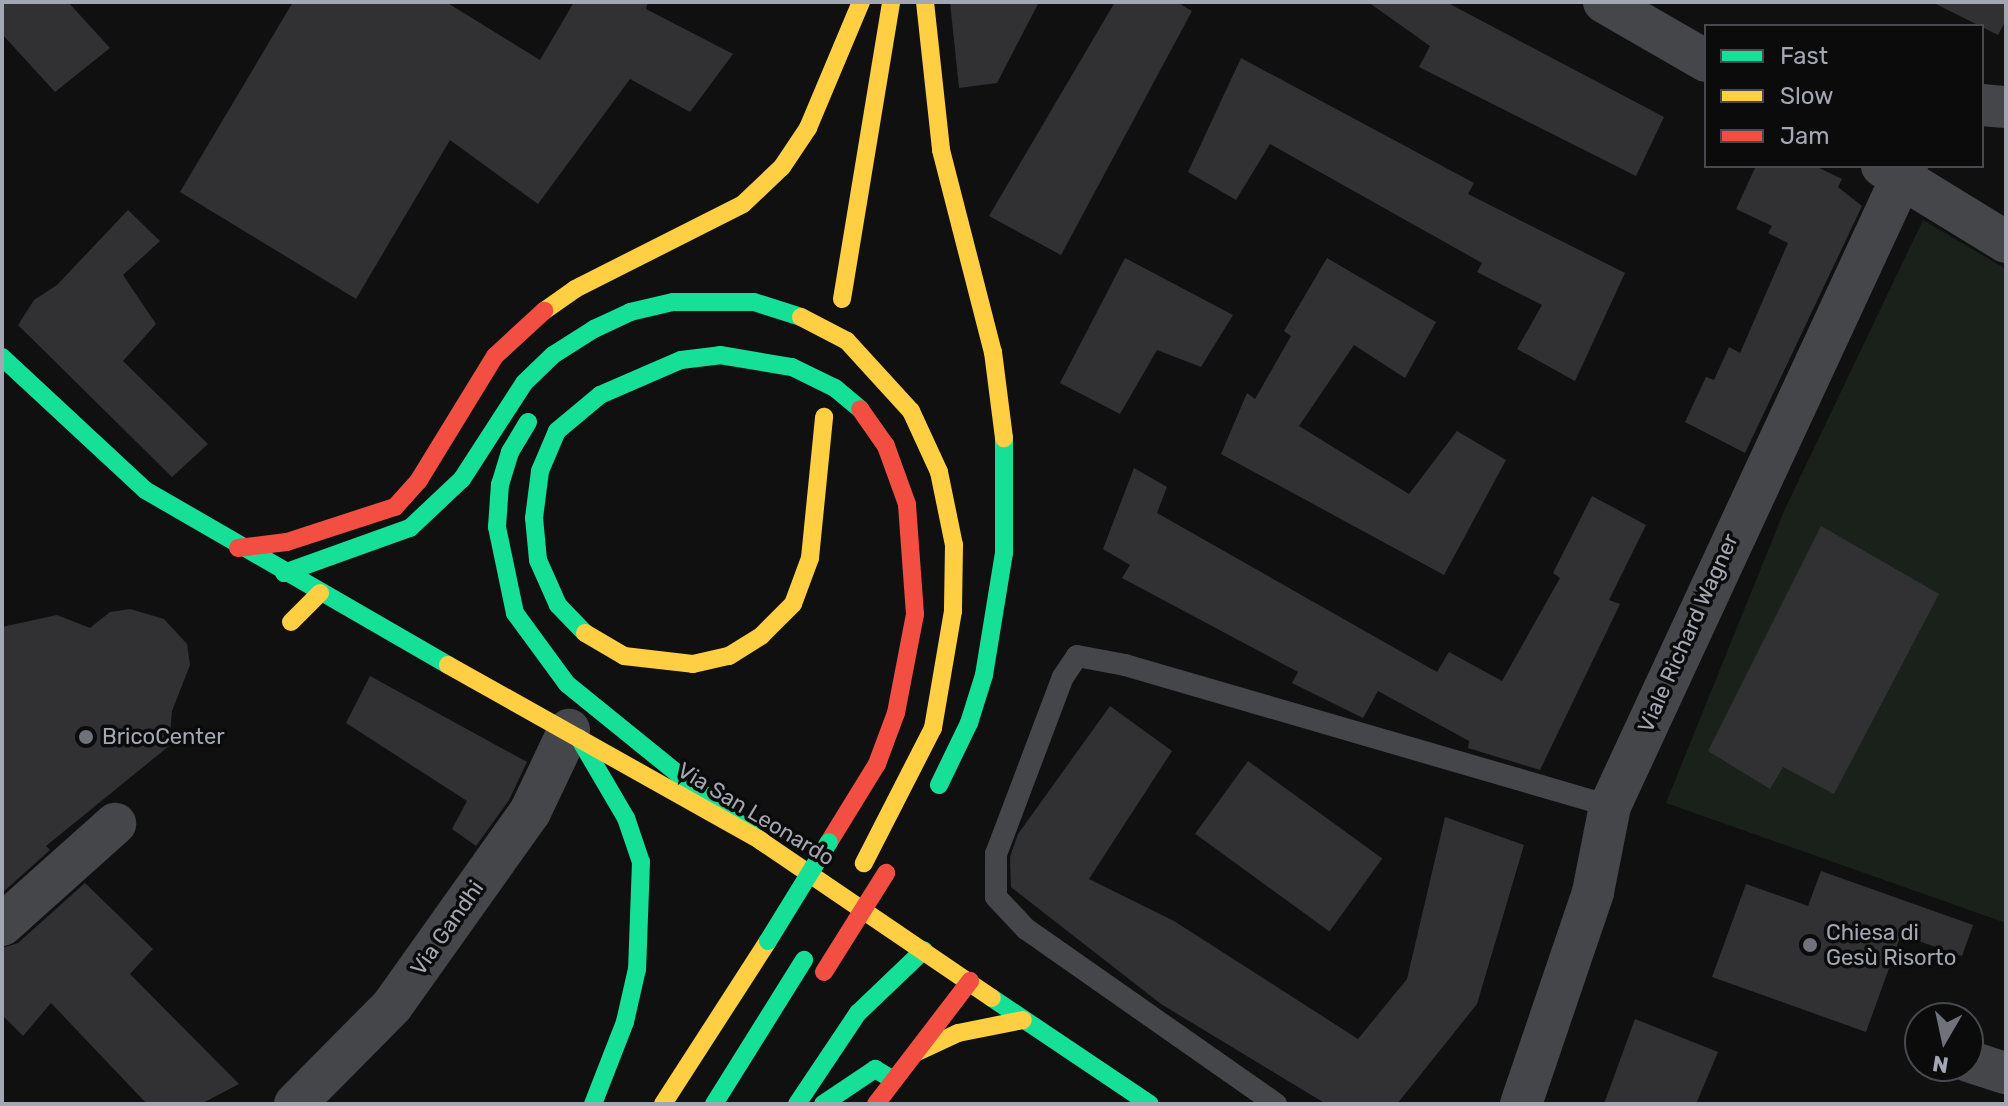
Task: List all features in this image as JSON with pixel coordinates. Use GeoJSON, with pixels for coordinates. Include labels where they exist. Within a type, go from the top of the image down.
{"type":"FeatureCollection","features":[{"type":"Feature","properties":{"kind":"main road"},"geometry":{"type":"LineString","coordinates":[[238,548],[287,542],[395,507],[419,480],[495,356],[533,319],[575,289],[743,204],[782,167],[808,128],[861,2]]}},
{"type":"Feature","properties":{"kind":"main road"},"geometry":{"type":"LineString","coordinates":[[842,299],[891,2]]}},
{"type":"Feature","properties":{"kind":"main road"},"geometry":{"type":"LineString","coordinates":[[925,2],[941,150],[993,352],[1007,462],[1004,553],[984,675],[969,723],[930,800]]}},
{"type":"Feature","properties":{"kind":"main road"},"geometry":{"type":"LineString","coordinates":[[284,573],[410,528],[462,479],[524,383],[553,355],[594,329],[630,312],[673,302],[754,302],[793,312],[847,341],[911,411],[939,472],[954,545],[953,611],[933,728],[864,863],[834,911]]}},
{"type":"Feature","properties":{"kind":"main road"},"geometry":{"type":"LineString","coordinates":[[663,1104],[877,764],[892,726],[910,662],[915,614],[907,504],[886,446],[862,410],[777,343]]}},
{"type":"Feature","properties":{"kind":"main road"},"geometry":{"type":"LineString","coordinates":[[824,417],[810,558],[793,604],[762,635],[729,656],[693,664],[655,663],[624,656],[589,638],[558,605],[538,560],[534,518],[540,471],[557,431],[600,395],[681,360],[720,355],[792,367],[835,388]]}},
{"type":"Feature","properties":{"kind":"main road","name":"Via San Leonardo"},"geometry":{"type":"LineString","coordinates":[[2,357],[140,496],[574,734],[761,841],[1150,1104]]}},
{"type":"Feature","properties":{"kind":"main road"},"geometry":{"type":"LineString","coordinates":[[542,404],[510,452],[500,484],[502,570],[515,613],[567,684],[761,841]]}},
{"type":"Feature","properties":{"kind":"main road"},"geometry":{"type":"LineString","coordinates":[[291,622],[320,593]]}},
{"type":"Feature","properties":{"kind":"main road"},"geometry":{"type":"LineString","coordinates":[[574,734],[626,818],[641,862],[637,969],[625,1022],[593,1104]]}},
{"type":"Feature","properties":{"kind":"main road"},"geometry":{"type":"LineString","coordinates":[[819,979],[889,866]]}},
{"type":"Feature","properties":{"kind":"main road"},"geometry":{"type":"LineString","coordinates":[[797,1104],[858,1013],[924,950]]}},
{"type":"Feature","properties":{"kind":"main road"},"geometry":{"type":"LineString","coordinates":[[714,1104],[808,954]]}},
{"type":"Feature","properties":{"kind":"main road"},"geometry":{"type":"LineString","coordinates":[[876,1104],[970,981]]}},
{"type":"Feature","properties":{"kind":"main road"},"geometry":{"type":"LineString","coordinates":[[725,1104],[796,1012]]}},
{"type":"Feature","properties":{"kind":"main road"},"geometry":{"type":"LineString","coordinates":[[914,1053],[958,1033],[1023,1020]]}},
{"type":"Feature","properties":{"kind":"main road"},"geometry":{"type":"LineString","coordinates":[[823,1104],[875,1069],[893,1080]]}},
{"type":"Feature","properties":{"kind":"street"},"geometry":{"type":"LineString","coordinates":[[1604,2],[1704,60]]}},
{"type":"Feature","properties":{"kind":"street"},"geometry":{"type":"LineString","coordinates":[[1984,105],[2006,107]]}},
{"type":"Feature","properties":{"kind":"street"},"geometry":{"type":"LineString","coordinates":[[1898,171],[2006,242]]}},
{"type":"Feature","properties":{"kind":"street","name":"Viale Richard Wagner"},"geometry":{"type":"LineString","coordinates":[[1521,1104],[1593,892],[1610,806],[1898,171]]}},
{"type":"Feature","properties":{"kind":"street","name":"Via Gandhi"},"geometry":{"type":"LineString","coordinates":[[295,1104],[392,1006],[530,812],[574,734]]}},
{"type":"Feature","properties":{"kind":"street"},"geometry":{"type":"LineString","coordinates":[[2,925],[115,824]]}},
{"type":"Feature","properties":{"kind":"street"},"geometry":{"type":"LineString","coordinates":[[1984,1066],[2006,1073]]}},
{"type":"Feature","properties":{"kind":"lane"},"geometry":{"type":"LineString","coordinates":[[1276,1104],[1026,929],[996,897],[996,854],[1063,677],[1077,656],[1125,665],[1610,806]]}},
{"type":"Feature","properties":{"kind":"shaded area"},"geometry":{"type":"Polygon","coordinates":[[[1923,220],[2006,269],[2006,923],[1666,803],[1784,511],[1923,220]]]}},
{"type":"Feature","properties":{"kind":"building"},"geometry":{"type":"Polygon","coordinates":[[[2,2],[68,2],[110,48],[55,92],[2,34],[2,2]]]}},
{"type":"Feature","properties":{"kind":"building"},"geometry":{"type":"Polygon","coordinates":[[[293,2],[446,2],[540,60],[574,2],[648,2],[646,9],[733,54],[690,112],[630,79],[538,204],[450,140],[356,299],[180,192],[293,2]]]}},
{"type":"Feature","properties":{"kind":"building"},"geometry":{"type":"Polygon","coordinates":[[[950,2],[1039,2],[997,83],[959,88],[950,2]]]}},
{"type":"Feature","properties":{"kind":"building"},"geometry":{"type":"Polygon","coordinates":[[[1115,2],[1177,2],[1192,11],[1061,255],[989,216],[1115,2]]]}},
{"type":"Feature","properties":{"kind":"building"},"geometry":{"type":"Polygon","coordinates":[[[1368,2],[1446,2],[1664,117],[1636,176],[1419,67],[1430,46],[1368,2]]]}},
{"type":"Feature","properties":{"kind":"building"},"geometry":{"type":"Polygon","coordinates":[[[1932,2],[2006,2],[2006,20],[1998,35],[1984,28],[1984,24],[1976,24],[1932,2]]]}},
{"type":"Feature","properties":{"kind":"building"},"geometry":{"type":"Polygon","coordinates":[[[1241,58],[1474,183],[1468,194],[1625,273],[1575,381],[1517,349],[1542,305],[1477,272],[1482,263],[1270,144],[1236,200],[1188,172],[1241,58]]]}},
{"type":"Feature","properties":{"kind":"building"},"geometry":{"type":"Polygon","coordinates":[[[1755,168],[1819,168],[1842,179],[1838,187],[1862,206],[1745,453],[1685,422],[1706,377],[1714,380],[1729,347],[1740,353],[1788,243],[1768,233],[1772,226],[1736,209],[1755,168]]]}},
{"type":"Feature","properties":{"kind":"building"},"geometry":{"type":"Polygon","coordinates":[[[128,210],[160,241],[123,275],[156,324],[123,361],[208,444],[172,477],[18,325],[34,300],[57,285],[128,210]]]}},
{"type":"Feature","properties":{"kind":"building"},"geometry":{"type":"Polygon","coordinates":[[[1125,258],[1233,315],[1201,367],[1157,350],[1120,414],[1060,383],[1125,258]]]}},
{"type":"Feature","properties":{"kind":"building"},"geometry":{"type":"Polygon","coordinates":[[[1327,258],[1436,322],[1405,378],[1354,345],[1299,426],[1409,494],[1457,431],[1506,460],[1444,575],[1221,454],[1247,393],[1255,399],[1291,336],[1284,331],[1327,258]]]}},
{"type":"Feature","properties":{"kind":"building"},"geometry":{"type":"Polygon","coordinates":[[[1134,468],[1167,487],[1157,513],[1437,672],[1449,652],[1502,681],[1560,578],[1553,573],[1592,496],[1646,525],[1609,600],[1620,604],[1540,770],[1468,748],[1469,741],[1378,691],[1363,718],[1292,683],[1298,672],[1122,578],[1130,565],[1103,549],[1134,468]]]}},
{"type":"Feature","properties":{"kind":"building"},"geometry":{"type":"Polygon","coordinates":[[[1821,526],[1939,594],[1834,794],[1783,767],[1770,789],[1708,751],[1821,526]]]}},
{"type":"Feature","properties":{"kind":"building","name":"BricoCenter"},"geometry":{"type":"Polygon","coordinates":[[[130,609],[164,619],[187,644],[190,665],[172,711],[169,746],[46,846],[50,850],[2,893],[2,627],[57,615],[90,628],[110,612],[130,609]]]}},
{"type":"Feature","properties":{"kind":"building"},"geometry":{"type":"Polygon","coordinates":[[[370,676],[527,762],[509,800],[476,846],[452,829],[467,801],[346,723],[370,676]]]}},
{"type":"Feature","properties":{"kind":"building"},"geometry":{"type":"Polygon","coordinates":[[[1110,706],[1172,751],[1089,879],[1174,921],[1358,1039],[1407,979],[1445,817],[1524,845],[1477,1004],[1397,1104],[1326,1104],[1161,1004],[1011,887],[1010,857],[1018,834],[1110,706]]]}},
{"type":"Feature","properties":{"kind":"building"},"geometry":{"type":"Polygon","coordinates":[[[1248,761],[1382,859],[1329,931],[1195,834],[1248,761]]]}},
{"type":"Feature","properties":{"kind":"building","name":"Chiesa di Gesù Risorto"},"geometry":{"type":"Polygon","coordinates":[[[1821,871],[1973,925],[1962,956],[1901,935],[1866,1032],[1712,977],[1746,884],[1808,906],[1821,871]]]}},
{"type":"Feature","properties":{"kind":"building"},"geometry":{"type":"Polygon","coordinates":[[[85,883],[153,949],[130,974],[239,1084],[201,1104],[147,1104],[51,1003],[23,1036],[2,1015],[2,948],[18,943],[85,883]]]}},
{"type":"Feature","properties":{"kind":"building"},"geometry":{"type":"Polygon","coordinates":[[[1635,1019],[1718,1052],[1696,1104],[1604,1104],[1635,1019]]]}},
{"type":"Feature","properties":{"kind":"traffic: fast"},"geometry":{"type":"LineString","coordinates":[[284,573],[410,528],[462,479],[524,383],[553,355],[594,329],[630,312],[673,302],[754,302],[801,317]]}},
{"type":"Feature","properties":{"kind":"traffic: fast"},"geometry":{"type":"LineString","coordinates":[[585,633],[558,605],[538,560],[534,518],[540,471],[557,431],[600,395],[681,360],[720,355],[792,367],[835,388],[860,409]]}},
{"type":"Feature","properties":{"kind":"traffic: fast"},"geometry":{"type":"LineString","coordinates":[[2,357],[145,490],[448,665]]}},
{"type":"Feature","properties":{"kind":"traffic: fast"},"geometry":{"type":"LineString","coordinates":[[528,422],[510,452],[500,484],[497,527],[515,613],[567,684],[761,841]]}},
{"type":"Feature","properties":{"kind":"traffic: fast"},"geometry":{"type":"LineString","coordinates":[[939,785],[969,723],[984,675],[1004,553],[1004,438]]}},
{"type":"Feature","properties":{"kind":"traffic: fast"},"geometry":{"type":"LineString","coordinates":[[579,738],[626,818],[641,862],[637,969],[625,1022],[593,1104]]}},
{"type":"Feature","properties":{"kind":"traffic: fast"},"geometry":{"type":"LineString","coordinates":[[768,941],[829,842]]}},
{"type":"Feature","properties":{"kind":"traffic: fast"},"geometry":{"type":"LineString","coordinates":[[797,1104],[858,1013],[924,950]]}},
{"type":"Feature","properties":{"kind":"traffic: fast"},"geometry":{"type":"LineString","coordinates":[[714,1104],[804,960]]}},
{"type":"Feature","properties":{"kind":"traffic: fast"},"geometry":{"type":"LineString","coordinates":[[992,998],[1150,1104]]}},
{"type":"Feature","properties":{"kind":"traffic: fast"},"geometry":{"type":"LineString","coordinates":[[823,1104],[875,1069],[893,1080]]}},
{"type":"Feature","properties":{"kind":"traffic: slow"},"geometry":{"type":"LineString","coordinates":[[544,311],[575,289],[743,204],[782,167],[808,128],[861,2]]}},
{"type":"Feature","properties":{"kind":"traffic: slow"},"geometry":{"type":"LineString","coordinates":[[842,299],[891,2]]}},
{"type":"Feature","properties":{"kind":"traffic: slow"},"geometry":{"type":"LineString","coordinates":[[925,2],[941,150],[993,352],[1004,438]]}},
{"type":"Feature","properties":{"kind":"traffic: slow"},"geometry":{"type":"LineString","coordinates":[[801,317],[847,341],[911,411],[939,472],[954,545],[953,611],[933,728],[864,863]]}},
{"type":"Feature","properties":{"kind":"traffic: slow"},"geometry":{"type":"LineString","coordinates":[[585,633],[624,656],[693,664],[729,656],[762,635],[793,604],[810,558],[824,417]]}},
{"type":"Feature","properties":{"kind":"traffic: slow"},"geometry":{"type":"LineString","coordinates":[[291,622],[320,593]]}},
{"type":"Feature","properties":{"kind":"traffic: slow"},"geometry":{"type":"LineString","coordinates":[[448,665],[761,841],[992,998]]}},
{"type":"Feature","properties":{"kind":"traffic: slow"},"geometry":{"type":"LineString","coordinates":[[663,1104],[768,941]]}},
{"type":"Feature","properties":{"kind":"traffic: slow"},"geometry":{"type":"LineString","coordinates":[[917,1052],[958,1033],[1023,1020]]}},
{"type":"Feature","properties":{"kind":"traffic: jam"},"geometry":{"type":"LineString","coordinates":[[238,548],[287,542],[395,507],[419,480],[495,356],[544,311]]}},
{"type":"Feature","properties":{"kind":"traffic: jam"},"geometry":{"type":"LineString","coordinates":[[829,842],[877,764],[896,713],[915,614],[907,504],[886,446],[860,409]]}},
{"type":"Feature","properties":{"kind":"traffic: jam"},"geometry":{"type":"LineString","coordinates":[[824,972],[886,873]]}},
{"type":"Feature","properties":{"kind":"traffic: jam"},"geometry":{"type":"LineString","coordinates":[[876,1104],[970,981]]}},
{"type":"Feature","properties":{"kind":"place","name":"BricoCenter"},"geometry":{"type":"Point","coordinates":[86,737]}},
{"type":"Feature","properties":{"kind":"place","name":"Chiesa di Gesù Risorto"},"geometry":{"type":"Point","coordinates":[1810,945]}}]}
